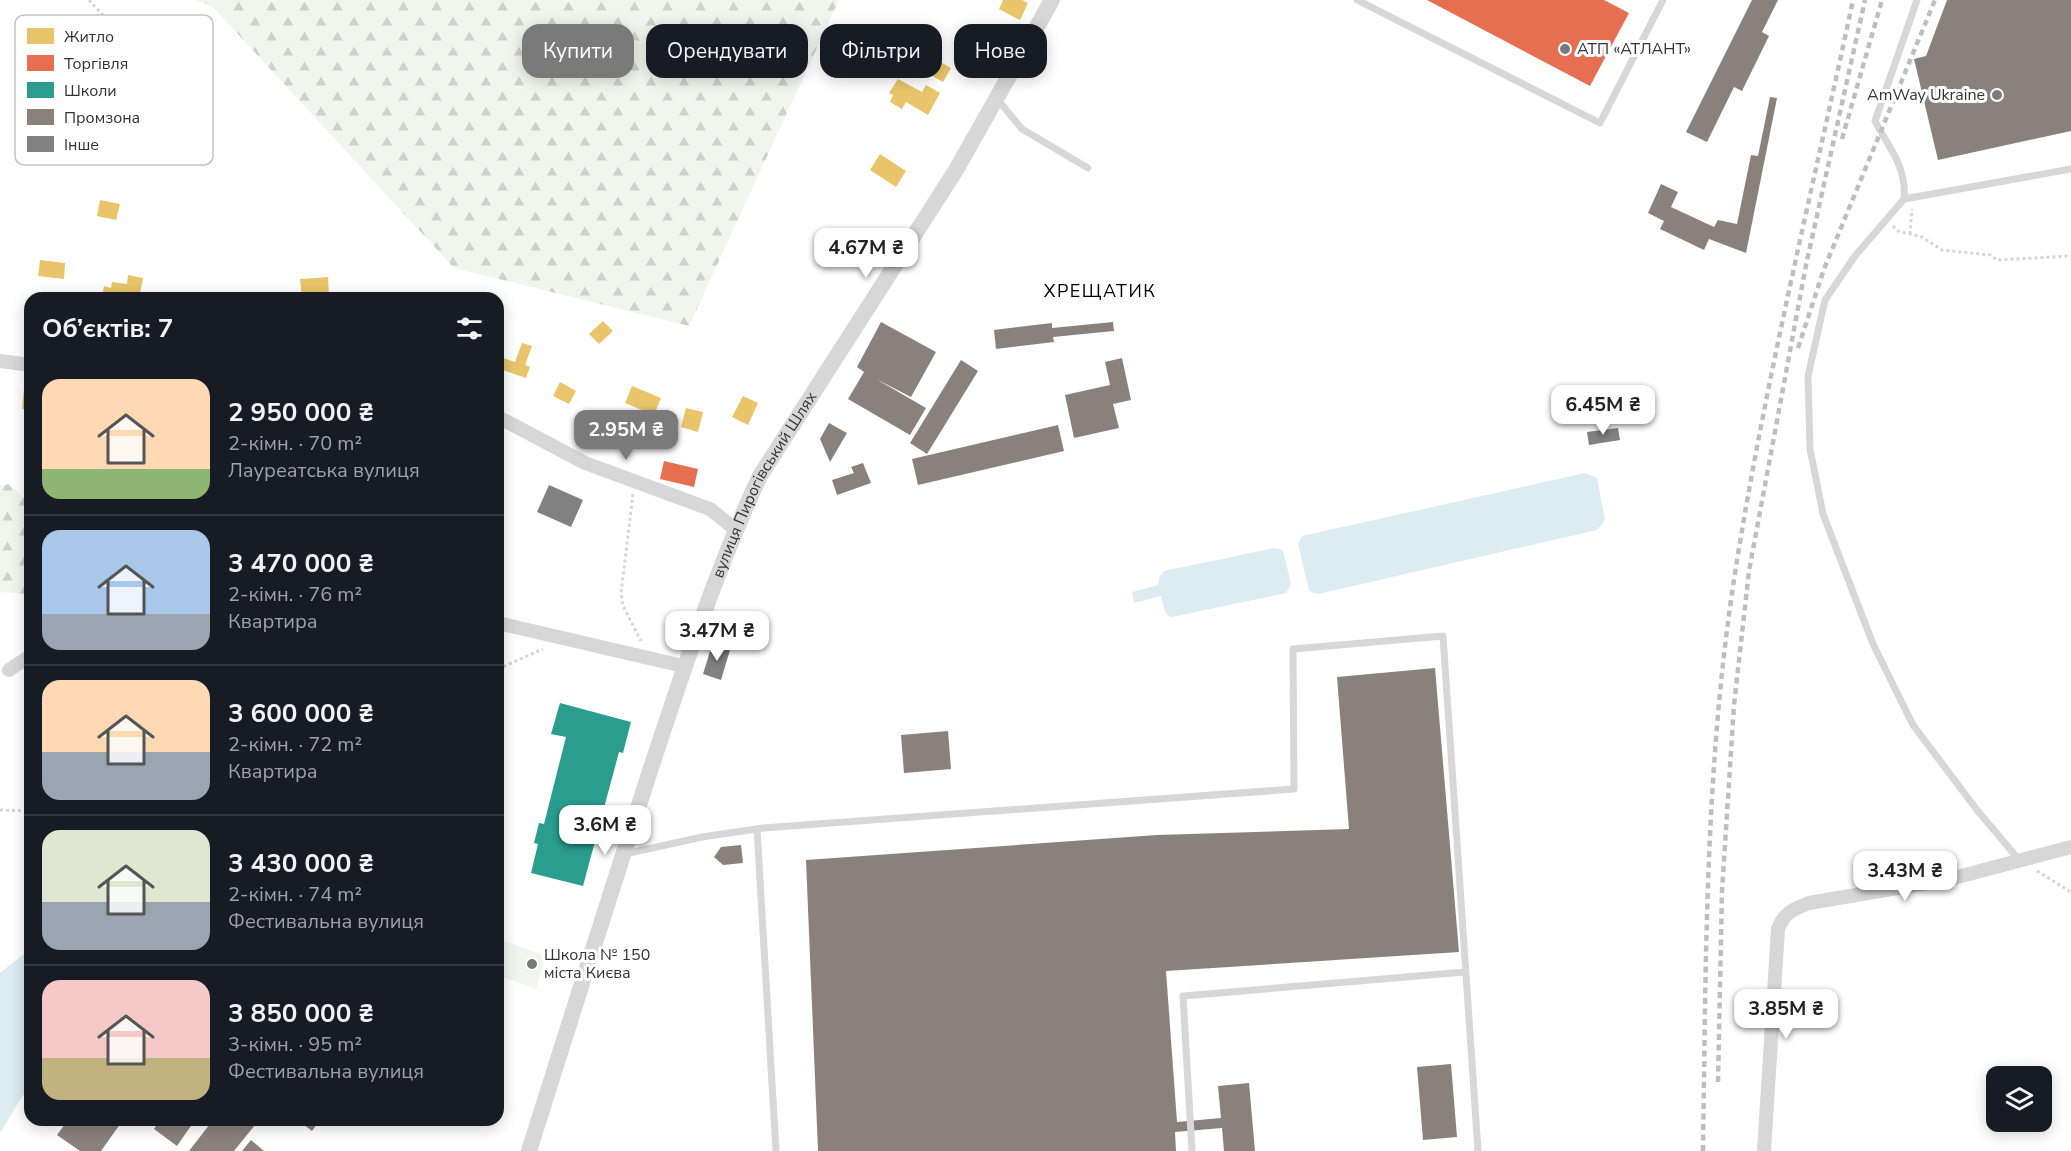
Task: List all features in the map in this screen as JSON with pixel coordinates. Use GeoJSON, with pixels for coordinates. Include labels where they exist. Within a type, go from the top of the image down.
{"type":"FeatureCollection","features":[{"type":"Feature","properties":{"kind":"street","name":"вулиця Пирогівський Шлях"},"geometry":{"type":"LineString","coordinates":[[529,1151],[683,666],[720,575],[735,529],[760,476],[956,170],[1052,0]]}},
{"type":"Feature","properties":{"kind":"street"},"geometry":{"type":"LineString","coordinates":[[0,361],[24,364]]}},
{"type":"Feature","properties":{"kind":"street"},"geometry":{"type":"LineString","coordinates":[[504,420],[585,463],[710,509],[735,529]]}},
{"type":"Feature","properties":{"kind":"street"},"geometry":{"type":"LineString","coordinates":[[504,624],[683,666]]}},
{"type":"Feature","properties":{"kind":"street"},"geometry":{"type":"LineString","coordinates":[[5,670],[24,659]]}},
{"type":"Feature","properties":{"kind":"street"},"geometry":{"type":"LineString","coordinates":[[1764,1151],[1778,929],[1782,917],[1792,909],[1809,903],[1950,879],[2071,847]]}},
{"type":"Feature","properties":{"kind":"lane"},"geometry":{"type":"LineString","coordinates":[[1357,0],[1600,123],[1663,0]]}},
{"type":"Feature","properties":{"kind":"lane"},"geometry":{"type":"LineString","coordinates":[[1917,0],[1875,121],[1897,155],[1906,182],[1904,199],[1855,256],[1825,300],[1815,334],[1808,376],[1810,449],[1822,514],[1873,644],[1913,725],[1977,810],[2020,861]]}},
{"type":"Feature","properties":{"kind":"lane"},"geometry":{"type":"LineString","coordinates":[[996,98],[1022,129],[1088,168]]}},
{"type":"Feature","properties":{"kind":"lane"},"geometry":{"type":"LineString","coordinates":[[1904,199],[2071,169]]}},
{"type":"Feature","properties":{"kind":"lane"},"geometry":{"type":"LineString","coordinates":[[623,855],[702,837],[758,829],[1294,789],[1293,649],[1443,636],[1478,1151]]}},
{"type":"Feature","properties":{"kind":"lane"},"geometry":{"type":"LineString","coordinates":[[758,829],[776,1151]]}},
{"type":"Feature","properties":{"kind":"lane"},"geometry":{"type":"LineString","coordinates":[[1192,1151],[1183,996],[1466,972]]}},
{"type":"Feature","properties":{"kind":"path"},"geometry":{"type":"LineString","coordinates":[[89,0],[103,15]]}},
{"type":"Feature","properties":{"kind":"path"},"geometry":{"type":"LineString","coordinates":[[1910,234],[1913,198]]}},
{"type":"Feature","properties":{"kind":"path"},"geometry":{"type":"LineString","coordinates":[[1886,220],[1898,231],[1922,237],[1942,250],[1990,255],[1997,261],[2071,256]]}},
{"type":"Feature","properties":{"kind":"path"},"geometry":{"type":"LineString","coordinates":[[635,481],[621,593],[623,606],[651,659]]}},
{"type":"Feature","properties":{"kind":"path"},"geometry":{"type":"LineString","coordinates":[[504,666],[563,639]]}},
{"type":"Feature","properties":{"kind":"path"},"geometry":{"type":"LineString","coordinates":[[0,810],[24,811]]}},
{"type":"Feature","properties":{"kind":"path"},"geometry":{"type":"LineString","coordinates":[[2020,861],[2071,892]]}},
{"type":"Feature","properties":{"kind":"green space"},"geometry":{"type":"Polygon","coordinates":[[[195,0],[839,0],[828,24],[820,24],[820,41],[808,67],[808,24],[646,24],[646,78],[803,78],[689,326],[454,268],[212,6],[195,0]]]}},
{"type":"Feature","properties":{"kind":"green space"},"geometry":{"type":"Polygon","coordinates":[[[8,484],[24,498],[24,594],[0,592],[0,486],[8,484]]]}},
{"type":"Feature","properties":{"kind":"green space"},"geometry":{"type":"Polygon","coordinates":[[[504,941],[546,956],[536,989],[504,977],[504,941]]]}},
{"type":"Feature","properties":{"kind":"shaded area"},"geometry":{"type":"Polygon","coordinates":[[[1585,473],[1597,478],[1605,520],[1597,530],[1318,594],[1309,591],[1298,544],[1302,536],[1585,473]]]}},
{"type":"Feature","properties":{"kind":"shaded area"},"geometry":{"type":"Polygon","coordinates":[[[1275,548],[1283,550],[1291,584],[1286,593],[1172,617],[1166,614],[1161,596],[1134,603],[1132,592],[1158,585],[1164,571],[1275,548]]]}},
{"type":"Feature","properties":{"kind":"shaded area"},"geometry":{"type":"Polygon","coordinates":[[[24,954],[24,1094],[0,1133],[0,973],[24,954]]]}},
{"type":"Feature","properties":{"kind":"building: Житло"},"geometry":{"type":"Polygon","coordinates":[[[1003,0],[1022,0],[1028,3],[1020,20],[999,9],[1003,0]]]}},
{"type":"Feature","properties":{"kind":"building: Житло"},"geometry":{"type":"Polygon","coordinates":[[[942,63],[951,68],[943,82],[936,78],[942,78],[942,63]]]}},
{"type":"Feature","properties":{"kind":"building: Житло"},"geometry":{"type":"Polygon","coordinates":[[[898,79],[922,92],[926,85],[940,93],[928,115],[906,102],[902,109],[890,102],[893,95],[889,93],[898,79]]]}},
{"type":"Feature","properties":{"kind":"building: Житло"},"geometry":{"type":"Polygon","coordinates":[[[880,154],[906,171],[896,187],[870,170],[880,154]]]}},
{"type":"Feature","properties":{"kind":"building: Житло"},"geometry":{"type":"Polygon","coordinates":[[[100,200],[120,204],[116,220],[97,216],[100,200]]]}},
{"type":"Feature","properties":{"kind":"building: Житло"},"geometry":{"type":"Polygon","coordinates":[[[40,260],[65,263],[64,279],[38,276],[40,260]]]}},
{"type":"Feature","properties":{"kind":"building: Житло"},"geometry":{"type":"Polygon","coordinates":[[[128,275],[143,278],[140,292],[103,292],[104,286],[111,288],[112,282],[127,284],[128,275]]]}},
{"type":"Feature","properties":{"kind":"building: Житло"},"geometry":{"type":"Polygon","coordinates":[[[328,277],[329,292],[301,292],[300,279],[328,277]]]}},
{"type":"Feature","properties":{"kind":"building: Житло"},"geometry":{"type":"Polygon","coordinates":[[[603,321],[613,331],[599,344],[589,334],[603,321]]]}},
{"type":"Feature","properties":{"kind":"building: Житло"},"geometry":{"type":"Polygon","coordinates":[[[522,343],[532,346],[525,365],[530,367],[526,378],[504,370],[504,358],[515,362],[522,343]]]}},
{"type":"Feature","properties":{"kind":"building: Житло"},"geometry":{"type":"Polygon","coordinates":[[[560,382],[576,391],[569,404],[553,396],[560,382]]]}},
{"type":"Feature","properties":{"kind":"building: Житло"},"geometry":{"type":"Polygon","coordinates":[[[632,386],[661,398],[654,415],[625,403],[632,386]]]}},
{"type":"Feature","properties":{"kind":"building: Житло"},"geometry":{"type":"Polygon","coordinates":[[[743,396],[758,403],[748,425],[732,417],[743,396]]]}},
{"type":"Feature","properties":{"kind":"building: Житло"},"geometry":{"type":"Polygon","coordinates":[[[686,408],[703,412],[698,432],[681,427],[686,408]]]}},
{"type":"Feature","properties":{"kind":"building: Торгівля","name":"АТП «АТЛАНТ»"},"geometry":{"type":"Polygon","coordinates":[[[1427,0],[1604,0],[1629,13],[1590,86],[1427,0]]]}},
{"type":"Feature","properties":{"kind":"building: Торгівля"},"geometry":{"type":"Polygon","coordinates":[[[664,461],[698,469],[694,487],[660,479],[664,461]]]}},
{"type":"Feature","properties":{"kind":"building: Школи"},"geometry":{"type":"Polygon","coordinates":[[[560,703],[631,722],[623,753],[619,752],[583,886],[531,873],[538,844],[534,843],[539,823],[544,824],[566,737],[551,734],[560,703]]]}},
{"type":"Feature","properties":{"kind":"building: Промзона"},"geometry":{"type":"Polygon","coordinates":[[[1752,0],[1778,0],[1762,32],[1769,36],[1742,91],[1734,87],[1707,142],[1686,132],[1752,0]]]}},
{"type":"Feature","properties":{"kind":"building: Промзона","name":"AmWay Ukraine"},"geometry":{"type":"Polygon","coordinates":[[[1947,0],[2071,0],[2071,131],[1938,160],[1914,59],[1926,56],[1947,0]]]}},
{"type":"Feature","properties":{"kind":"building: Промзона"},"geometry":{"type":"Polygon","coordinates":[[[1770,97],[1777,98],[1746,253],[1709,239],[1704,250],[1660,229],[1664,221],[1648,213],[1661,184],[1678,192],[1671,207],[1714,227],[1718,220],[1737,224],[1751,155],[1758,156],[1770,97]]]}},
{"type":"Feature","properties":{"kind":"building: Промзона"},"geometry":{"type":"Polygon","coordinates":[[[881,322],[936,352],[911,397],[876,379],[926,408],[910,435],[848,399],[864,372],[857,367],[881,322]]]}},
{"type":"Feature","properties":{"kind":"building: Промзона"},"geometry":{"type":"Polygon","coordinates":[[[1113,322],[1114,331],[1053,337],[1054,342],[996,349],[994,330],[1052,323],[1052,328],[1113,322]]]}},
{"type":"Feature","properties":{"kind":"building: Промзона"},"geometry":{"type":"Polygon","coordinates":[[[1122,358],[1131,400],[1113,404],[1119,428],[1074,438],[1065,395],[1110,385],[1105,362],[1122,358]]]}},
{"type":"Feature","properties":{"kind":"building: Промзона"},"geometry":{"type":"Polygon","coordinates":[[[961,360],[978,371],[927,454],[910,443],[961,360]]]}},
{"type":"Feature","properties":{"kind":"building: Промзона"},"geometry":{"type":"Polygon","coordinates":[[[829,423],[847,433],[830,462],[820,439],[829,423]]]}},
{"type":"Feature","properties":{"kind":"building: Промзона"},"geometry":{"type":"Polygon","coordinates":[[[1058,425],[1064,451],[918,485],[912,459],[1058,425]]]}},
{"type":"Feature","properties":{"kind":"building: Промзона"},"geometry":{"type":"Polygon","coordinates":[[[863,463],[871,483],[837,495],[832,480],[854,473],[851,467],[863,463]]]}},
{"type":"Feature","properties":{"kind":"building: Промзона"},"geometry":{"type":"Polygon","coordinates":[[[1435,668],[1459,952],[1166,971],[1177,1122],[1221,1118],[1218,1086],[1249,1083],[1255,1151],[1224,1151],[1222,1128],[1175,1132],[1176,1151],[818,1151],[806,860],[1157,835],[1349,829],[1337,677],[1435,668]]]}},
{"type":"Feature","properties":{"kind":"building: Промзона"},"geometry":{"type":"Polygon","coordinates":[[[948,731],[951,769],[904,773],[901,735],[948,731]]]}},
{"type":"Feature","properties":{"kind":"building: Промзона"},"geometry":{"type":"Polygon","coordinates":[[[741,845],[743,863],[723,865],[714,857],[721,847],[741,845]]]}},
{"type":"Feature","properties":{"kind":"building: Промзона"},"geometry":{"type":"Polygon","coordinates":[[[1451,1064],[1457,1137],[1423,1140],[1417,1067],[1451,1064]]]}},
{"type":"Feature","properties":{"kind":"building: Промзона"},"geometry":{"type":"Polygon","coordinates":[[[64,1126],[119,1126],[101,1151],[80,1151],[57,1135],[64,1126]]]}},
{"type":"Feature","properties":{"kind":"building: Промзона"},"geometry":{"type":"Polygon","coordinates":[[[156,1126],[191,1126],[177,1146],[154,1129],[156,1126]]]}},
{"type":"Feature","properties":{"kind":"building: Промзона"},"geometry":{"type":"Polygon","coordinates":[[[208,1126],[254,1126],[234,1151],[189,1151],[208,1126]]]}},
{"type":"Feature","properties":{"kind":"building: Промзона"},"geometry":{"type":"Polygon","coordinates":[[[306,1126],[316,1126],[312,1131],[306,1126]]]}},
{"type":"Feature","properties":{"kind":"building: Промзона"},"geometry":{"type":"Polygon","coordinates":[[[251,1140],[264,1151],[242,1151],[251,1140]]]}},
{"type":"Feature","properties":{"kind":"building: Інше"},"geometry":{"type":"Polygon","coordinates":[[[1618,428],[1620,440],[1589,445],[1587,432],[1618,428]]]}},
{"type":"Feature","properties":{"kind":"building: Інше"},"geometry":{"type":"Polygon","coordinates":[[[549,485],[583,500],[571,527],[537,512],[549,485]]]}},
{"type":"Feature","properties":{"kind":"building: Інше"},"geometry":{"type":"Polygon","coordinates":[[[712,645],[730,650],[721,680],[703,674],[712,645]]]}},
{"type":"Feature","properties":{"kind":"railway"},"geometry":{"type":"LineString","coordinates":[[1703,1151],[1709,858],[1718,712],[1726,640],[1736,567],[1761,425],[1853,0]]}},
{"type":"Feature","properties":{"kind":"railway"},"geometry":{"type":"LineString","coordinates":[[1718,1082],[1722,891],[1734,705],[1749,571],[1806,265],[1865,0]]}},
{"type":"Feature","properties":{"kind":"railway"},"geometry":{"type":"LineString","coordinates":[[1842,139],[1882,0]]}},
{"type":"Feature","properties":{"kind":"railway"},"geometry":{"type":"LineString","coordinates":[[1798,348],[1824,269],[1935,0]]}},
{"type":"Feature","properties":{"kind":"place","name":"АТП «АТЛАНТ»"},"geometry":{"type":"Point","coordinates":[1565,49]}},
{"type":"Feature","properties":{"kind":"place","name":"AmWay Ukraine"},"geometry":{"type":"Point","coordinates":[1997,95]}},
{"type":"Feature","properties":{"kind":"place","name":"Школа № 150 міста Києва"},"geometry":{"type":"Point","coordinates":[532,964]}},
{"type":"Feature","properties":{"kind":"district","name":"ХРЕЩАТИК"},"geometry":{"type":"Point","coordinates":[1100,291]}}]}
